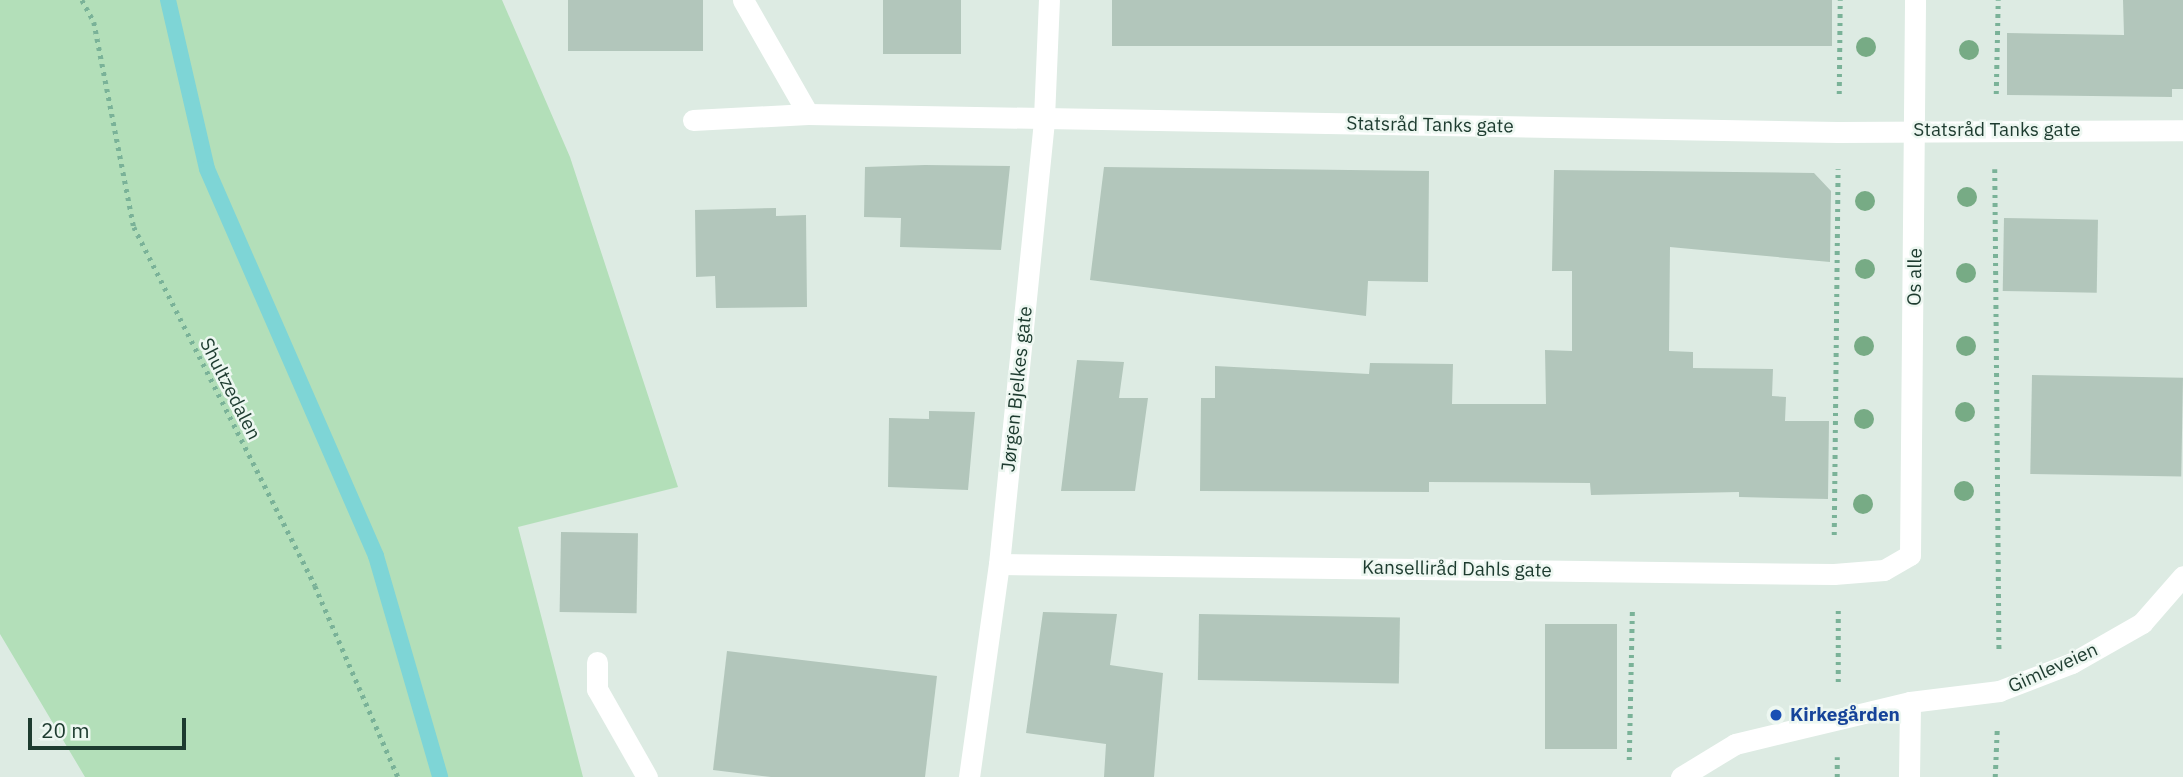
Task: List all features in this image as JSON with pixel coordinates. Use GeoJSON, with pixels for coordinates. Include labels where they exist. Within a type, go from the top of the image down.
{"type":"FeatureCollection","features":[{"type":"Feature","properties":{"kind":"street"},"geometry":{"type":"LineString","coordinates":[[743,0],[808,114]]}},
{"type":"Feature","properties":{"kind":"street","name":"Jørgen Bjelkes gate"},"geometry":{"type":"LineString","coordinates":[[969,777],[999,564],[1044,118],[1049,0]]}},
{"type":"Feature","properties":{"kind":"street","name":"Os alle"},"geometry":{"type":"LineString","coordinates":[[1910,555],[1916,131],[1915,0]]}},
{"type":"Feature","properties":{"kind":"street","name":"Statsråd Tanks gate"},"geometry":{"type":"LineString","coordinates":[[693,120],[808,114],[1838,132],[2183,130]]}},
{"type":"Feature","properties":{"kind":"street","name":"Kanselliråd Dahls gate"},"geometry":{"type":"LineString","coordinates":[[999,564],[1834,574],[1884,570],[1910,555]]}},
{"type":"Feature","properties":{"kind":"street","name":"Gimleveien"},"geometry":{"type":"LineString","coordinates":[[1681,777],[1735,744],[1910,702],[1999,691],[2072,663],[2142,623],[2183,576]]}},
{"type":"Feature","properties":{"kind":"street"},"geometry":{"type":"LineString","coordinates":[[597,662],[597,689],[647,777]]}},
{"type":"Feature","properties":{"kind":"street"},"geometry":{"type":"LineString","coordinates":[[1909,777],[1910,702]]}},
{"type":"Feature","properties":{"kind":"path","name":"Shultzedalen"},"geometry":{"type":"LineString","coordinates":[[82,0],[100,48],[134,227],[314,586],[398,777]]}},
{"type":"Feature","properties":{"kind":"path"},"geometry":{"type":"LineString","coordinates":[[1837,777],[1834,574],[1840,0]]}},
{"type":"Feature","properties":{"kind":"path"},"geometry":{"type":"LineString","coordinates":[[1995,777],[1999,691],[1995,130],[1997,0]]}},
{"type":"Feature","properties":{"kind":"path"},"geometry":{"type":"LineString","coordinates":[[1629,760],[1632,571]]}},
{"type":"Feature","properties":{"kind":"green space"},"geometry":{"type":"Polygon","coordinates":[[[0,0],[502,0],[570,157],[678,487],[518,527],[583,777],[85,777],[0,634],[0,0]]]}},
{"type":"Feature","properties":{"kind":"building"},"geometry":{"type":"Polygon","coordinates":[[[568,0],[703,0],[703,51],[568,51],[568,0]]]}},
{"type":"Feature","properties":{"kind":"building"},"geometry":{"type":"Polygon","coordinates":[[[883,0],[961,0],[961,54],[883,54],[883,0]]]}},
{"type":"Feature","properties":{"kind":"building"},"geometry":{"type":"Polygon","coordinates":[[[1112,0],[1832,0],[1832,46],[1112,46],[1112,0]]]}},
{"type":"Feature","properties":{"kind":"building"},"geometry":{"type":"Polygon","coordinates":[[[2123,0],[2183,0],[2183,89],[2172,89],[2172,97],[2007,95],[2007,33],[2124,35],[2123,0]]]}},
{"type":"Feature","properties":{"kind":"building"},"geometry":{"type":"Polygon","coordinates":[[[1010,166],[1001,250],[900,247],[901,218],[864,217],[865,167],[1010,166]]]}},
{"type":"Feature","properties":{"kind":"building"},"geometry":{"type":"Polygon","coordinates":[[[1104,167],[1429,171],[1428,282],[1368,281],[1366,316],[1090,280],[1104,167]]]}},
{"type":"Feature","properties":{"kind":"building"},"geometry":{"type":"Polygon","coordinates":[[[1554,170],[1814,173],[1831,191],[1830,262],[1670,247],[1669,351],[1693,352],[1693,368],[1773,369],[1772,396],[1786,397],[1785,421],[1829,421],[1828,499],[1739,497],[1739,492],[1591,495],[1590,483],[1429,482],[1429,492],[1200,491],[1201,398],[1215,398],[1215,366],[1369,374],[1370,363],[1453,364],[1452,404],[1546,404],[1545,350],[1572,351],[1572,271],[1552,271],[1554,170]]]}},
{"type":"Feature","properties":{"kind":"building"},"geometry":{"type":"Polygon","coordinates":[[[776,208],[776,216],[806,215],[807,307],[716,308],[715,276],[696,277],[695,210],[776,208]]]}},
{"type":"Feature","properties":{"kind":"building"},"geometry":{"type":"Polygon","coordinates":[[[2004,218],[2098,220],[2097,293],[2003,291],[2004,218]]]}},
{"type":"Feature","properties":{"kind":"building"},"geometry":{"type":"Polygon","coordinates":[[[1077,360],[1124,362],[1119,398],[1148,398],[1135,491],[1061,491],[1077,360]]]}},
{"type":"Feature","properties":{"kind":"building"},"geometry":{"type":"Polygon","coordinates":[[[2032,375],[2183,378],[2181,477],[2030,474],[2032,375]]]}},
{"type":"Feature","properties":{"kind":"building"},"geometry":{"type":"Polygon","coordinates":[[[929,411],[975,412],[968,490],[888,487],[889,418],[929,419],[929,411]]]}},
{"type":"Feature","properties":{"kind":"building"},"geometry":{"type":"Polygon","coordinates":[[[561,532],[638,533],[637,613],[560,612],[561,532]]]}},
{"type":"Feature","properties":{"kind":"building"},"geometry":{"type":"Polygon","coordinates":[[[1043,612],[1117,614],[1110,665],[1163,673],[1154,777],[1104,777],[1106,744],[1026,733],[1043,612]]]}},
{"type":"Feature","properties":{"kind":"building"},"geometry":{"type":"Polygon","coordinates":[[[1199,614],[1400,618],[1399,683],[1198,680],[1199,614]]]}},
{"type":"Feature","properties":{"kind":"building"},"geometry":{"type":"Polygon","coordinates":[[[1545,624],[1617,624],[1617,749],[1545,749],[1545,624]]]}},
{"type":"Feature","properties":{"kind":"building"},"geometry":{"type":"Polygon","coordinates":[[[727,651],[937,676],[925,777],[771,777],[713,770],[727,651]]]}},
{"type":"Feature","properties":{"kind":"waterway"},"geometry":{"type":"LineString","coordinates":[[168,0],[207,169],[376,556],[440,777]]}},
{"type":"Feature","properties":{"kind":"place","name":"Kirkegården"},"geometry":{"type":"Point","coordinates":[1776,715]}}]}
